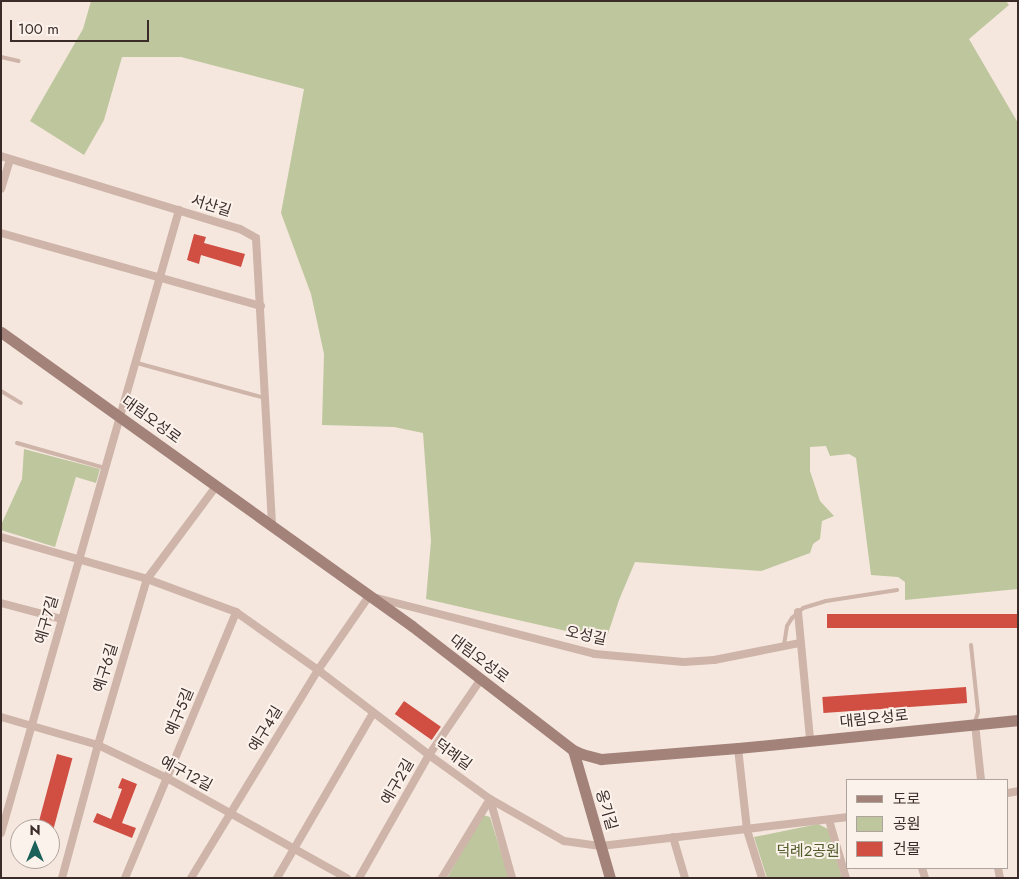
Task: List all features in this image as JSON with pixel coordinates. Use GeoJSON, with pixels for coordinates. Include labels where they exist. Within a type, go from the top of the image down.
{"type":"FeatureCollection","features":[{"type":"Feature","properties":{"kind":"street","name":"서산길"},"geometry":{"type":"LineString","coordinates":[[1,156],[245,231],[256,238],[272,526]]}},
{"type":"Feature","properties":{"kind":"street"},"geometry":{"type":"LineString","coordinates":[[1,189],[10,159]]}},
{"type":"Feature","properties":{"kind":"street","name":"예구7길"},"geometry":{"type":"LineString","coordinates":[[1,832],[5,807],[31,725],[78,558],[137,363],[179,210]]}},
{"type":"Feature","properties":{"kind":"street"},"geometry":{"type":"LineString","coordinates":[[1,233],[261,306]]}},
{"type":"Feature","properties":{"kind":"street","name":"대림오성로"},"geometry":{"type":"LineString","coordinates":[[1,332],[217,485],[369,596],[573,750],[601,759],[738,748],[1018,720]]}},
{"type":"Feature","properties":{"kind":"street","name":"예구6길"},"geometry":{"type":"LineString","coordinates":[[62,878],[98,745],[147,579],[217,485]]}},
{"type":"Feature","properties":{"kind":"street","name":"덕례길"},"geometry":{"type":"LineString","coordinates":[[1,537],[147,579],[236,612],[318,670],[490,799],[558,839],[571,843],[601,846],[846,817]]}},
{"type":"Feature","properties":{"kind":"street","name":"오성길"},"geometry":{"type":"LineString","coordinates":[[369,596],[595,654],[684,662],[714,660],[800,643]]}},
{"type":"Feature","properties":{"kind":"street","name":"예구4길"},"geometry":{"type":"LineString","coordinates":[[191,878],[318,670],[369,596]]}},
{"type":"Feature","properties":{"kind":"street"},"geometry":{"type":"LineString","coordinates":[[1,603],[61,619]]}},
{"type":"Feature","properties":{"kind":"street","name":"예구5길"},"geometry":{"type":"LineString","coordinates":[[125,878],[236,612]]}},
{"type":"Feature","properties":{"kind":"street"},"geometry":{"type":"LineString","coordinates":[[798,612],[810,740]]}},
{"type":"Feature","properties":{"kind":"street","name":"예구2길"},"geometry":{"type":"LineString","coordinates":[[359,878],[429,755],[481,679]]}},
{"type":"Feature","properties":{"kind":"street"},"geometry":{"type":"LineString","coordinates":[[278,878],[373,713]]}},
{"type":"Feature","properties":{"kind":"street","name":"예구12길"},"geometry":{"type":"LineString","coordinates":[[1,717],[98,745],[167,778],[347,878]]}},
{"type":"Feature","properties":{"kind":"street"},"geometry":{"type":"LineString","coordinates":[[975,724],[981,779]]}},
{"type":"Feature","properties":{"kind":"street"},"geometry":{"type":"LineString","coordinates":[[738,748],[747,830],[762,878]]}},
{"type":"Feature","properties":{"kind":"street","name":"옹기길"},"geometry":{"type":"LineString","coordinates":[[573,750],[610,878]]}},
{"type":"Feature","properties":{"kind":"street"},"geometry":{"type":"LineString","coordinates":[[442,878],[490,799]]}},
{"type":"Feature","properties":{"kind":"street"},"geometry":{"type":"LineString","coordinates":[[490,799],[512,878]]}},
{"type":"Feature","properties":{"kind":"street"},"geometry":{"type":"LineString","coordinates":[[829,820],[846,878]]}},
{"type":"Feature","properties":{"kind":"street"},"geometry":{"type":"LineString","coordinates":[[673,837],[685,878]]}},
{"type":"Feature","properties":{"kind":"lane"},"geometry":{"type":"LineString","coordinates":[[1,57],[19,61]]}},
{"type":"Feature","properties":{"kind":"lane"},"geometry":{"type":"LineString","coordinates":[[137,363],[266,399]]}},
{"type":"Feature","properties":{"kind":"lane"},"geometry":{"type":"LineString","coordinates":[[1,391],[21,403]]}},
{"type":"Feature","properties":{"kind":"lane"},"geometry":{"type":"LineString","coordinates":[[17,443],[105,468]]}},
{"type":"Feature","properties":{"kind":"lane"},"geometry":{"type":"LineString","coordinates":[[784,645],[787,626],[798,612],[812,605],[826,601],[897,590]]}},
{"type":"Feature","properties":{"kind":"lane"},"geometry":{"type":"LineString","coordinates":[[972,645],[978,712],[975,724]]}},
{"type":"Feature","properties":{"kind":"green space"},"geometry":{"type":"Polygon","coordinates":[[[91,1],[1006,1],[1009,5],[969,39],[1018,123],[1018,589],[905,600],[905,582],[898,577],[871,575],[856,458],[849,454],[830,456],[826,446],[810,447],[810,471],[820,501],[834,516],[822,521],[820,539],[813,544],[810,553],[761,571],[635,562],[619,600],[606,640],[426,599],[431,541],[423,433],[394,427],[322,425],[324,354],[311,294],[281,213],[304,89],[181,57],[122,57],[104,120],[84,155],[30,121],[83,29],[91,1]]]}},
{"type":"Feature","properties":{"kind":"green space"},"geometry":{"type":"Polygon","coordinates":[[[24,449],[100,469],[96,483],[76,477],[55,547],[1,530],[1,525],[22,479],[24,449]]]}},
{"type":"Feature","properties":{"kind":"green space"},"geometry":{"type":"Polygon","coordinates":[[[483,815],[490,817],[509,878],[447,878],[483,815]]]}},
{"type":"Feature","properties":{"kind":"green space","name":"덕례2공원"},"geometry":{"type":"Polygon","coordinates":[[[818,824],[828,829],[842,878],[767,878],[754,837],[818,824]]]}},
{"type":"Feature","properties":{"kind":"building"},"geometry":{"type":"Polygon","coordinates":[[[194,234],[206,237],[204,243],[245,254],[241,267],[201,255],[199,264],[187,260],[194,234]]]}},
{"type":"Feature","properties":{"kind":"building"},"geometry":{"type":"Polygon","coordinates":[[[827,614],[1018,614],[1018,628],[827,628],[827,614]]]}},
{"type":"Feature","properties":{"kind":"building"},"geometry":{"type":"Polygon","coordinates":[[[966,687],[967,703],[823,713],[822,697],[966,687]]]}},
{"type":"Feature","properties":{"kind":"building"},"geometry":{"type":"Polygon","coordinates":[[[404,701],[441,727],[432,740],[395,714],[404,701]]]}},
{"type":"Feature","properties":{"kind":"building"},"geometry":{"type":"Polygon","coordinates":[[[57,754],[72,758],[56,819],[40,819],[57,754]]]}},
{"type":"Feature","properties":{"kind":"building"},"geometry":{"type":"Polygon","coordinates":[[[122,778],[137,784],[122,823],[136,828],[132,838],[93,822],[97,813],[111,819],[122,789],[118,788],[122,778]]]}}]}
